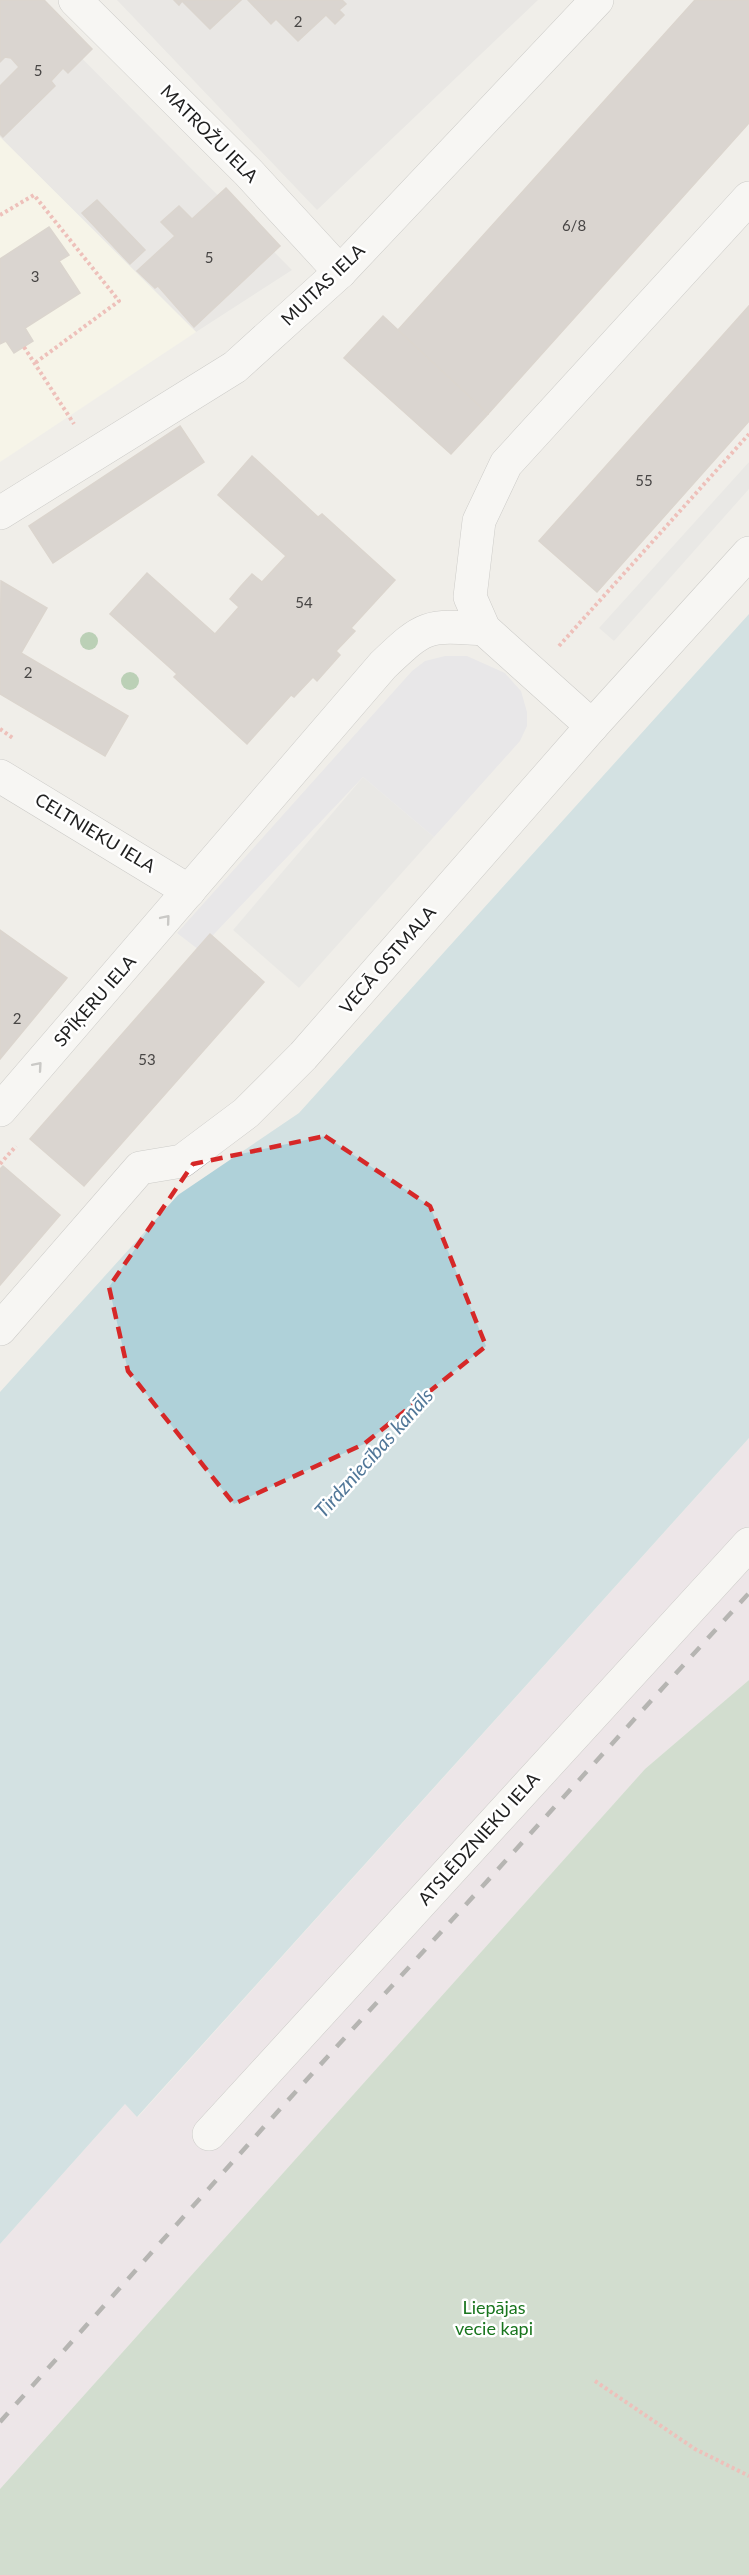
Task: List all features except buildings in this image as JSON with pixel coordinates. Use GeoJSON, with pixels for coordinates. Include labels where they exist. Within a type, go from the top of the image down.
{"type":"FeatureCollection","features":[{"type":"Feature","properties":{"kind":"street","name":"MATROŽU IELA"},"geometry":{"type":"LineString","coordinates":[[75,0],[248,172],[339,272]]}},
{"type":"Feature","properties":{"kind":"street","name":"MUITAS IELA"},"geometry":{"type":"LineString","coordinates":[[0,513],[235,367],[339,272],[597,0]]}},
{"type":"Feature","properties":{"kind":"street"},"geometry":{"type":"LineString","coordinates":[[592,726],[484,629],[470,597],[479,521],[506,464],[749,198]]}},
{"type":"Feature","properties":{"kind":"street","name":"VECĀ OSTMALA"},"geometry":{"type":"LineString","coordinates":[[0,1329],[140,1168],[182,1161],[246,1113],[303,1056],[592,726],[749,553]]}},
{"type":"Feature","properties":{"kind":"street","name":"SPĪĶERU IELA"},"geometry":{"type":"LineString","coordinates":[[0,1110],[382,665],[415,634],[440,626],[484,629]]}},
{"type":"Feature","properties":{"kind":"street","name":"CELTNIEKU IELA"},"geometry":{"type":"LineString","coordinates":[[0,776],[189,891]]}},
{"type":"Feature","properties":{"kind":"street","name":"ATSLĒDZNIEKU IELA"},"geometry":{"type":"LineString","coordinates":[[209,2134],[749,1544]]}},
{"type":"Feature","properties":{"kind":"path"},"geometry":{"type":"LineString","coordinates":[[0,215],[34,195],[119,301],[35,363]]}},
{"type":"Feature","properties":{"kind":"path"},"geometry":{"type":"LineString","coordinates":[[24,346],[94,454]]}},
{"type":"Feature","properties":{"kind":"path"},"geometry":{"type":"LineString","coordinates":[[533,673],[749,434]]}},
{"type":"Feature","properties":{"kind":"path"},"geometry":{"type":"LineString","coordinates":[[0,729],[19,742]]}},
{"type":"Feature","properties":{"kind":"path"},"geometry":{"type":"LineString","coordinates":[[595,2381],[696,2450],[749,2475]]}},
{"type":"Feature","properties":{"kind":"highlighted area"},"geometry":{"type":"Polygon","coordinates":[[[325,1136],[430,1206],[486,1346],[364,1444],[234,1504],[128,1371],[109,1287],[193,1164],[325,1136]]]}},
{"type":"Feature","properties":{"kind":"shaded area"},"geometry":{"type":"Polygon","coordinates":[[[0,0],[24,0],[292,270],[196,332],[0,137],[0,0]]]}},
{"type":"Feature","properties":{"kind":"shaded area"},"geometry":{"type":"Polygon","coordinates":[[[117,0],[538,0],[317,210],[117,0]]]}},
{"type":"Feature","properties":{"kind":"shaded area"},"geometry":{"type":"Polygon","coordinates":[[[0,137],[196,332],[0,462],[0,137]]]}},
{"type":"Feature","properties":{"kind":"shaded area"},"geometry":{"type":"Polygon","coordinates":[[[749,462],[749,489],[614,641],[599,628],[749,462]]]}},
{"type":"Feature","properties":{"kind":"shaded area"},"geometry":{"type":"Polygon","coordinates":[[[445,656],[467,656],[505,673],[521,691],[527,712],[527,726],[520,741],[434,837],[363,777],[199,950],[177,933],[412,671],[425,661],[445,656]]]}},
{"type":"Feature","properties":{"kind":"shaded area"},"geometry":{"type":"Polygon","coordinates":[[[363,777],[434,837],[299,988],[233,930],[363,777]]]}},
{"type":"Feature","properties":{"kind":"shaded area"},"geometry":{"type":"Polygon","coordinates":[[[749,1438],[749,1680],[645,1769],[0,2489],[0,2244],[125,2104],[138,2117],[749,1438]]]}},
{"type":"Feature","properties":{"kind":"green space","name":"Liepājas vecie kapi"},"geometry":{"type":"Polygon","coordinates":[[[749,1680],[749,2575],[0,2575],[0,2489],[645,1769],[749,1680]]]}},
{"type":"Feature","properties":{"kind":"water","name":"Tirdzniecības kanāls"},"geometry":{"type":"Polygon","coordinates":[[[749,614],[749,1438],[137,2117],[125,2104],[0,2244],[0,1392],[178,1195],[299,1113],[749,614]]]}},
{"type":"Feature","properties":{"kind":"railway"},"geometry":{"type":"LineString","coordinates":[[0,2422],[271,2119],[749,1593]]}}]}
